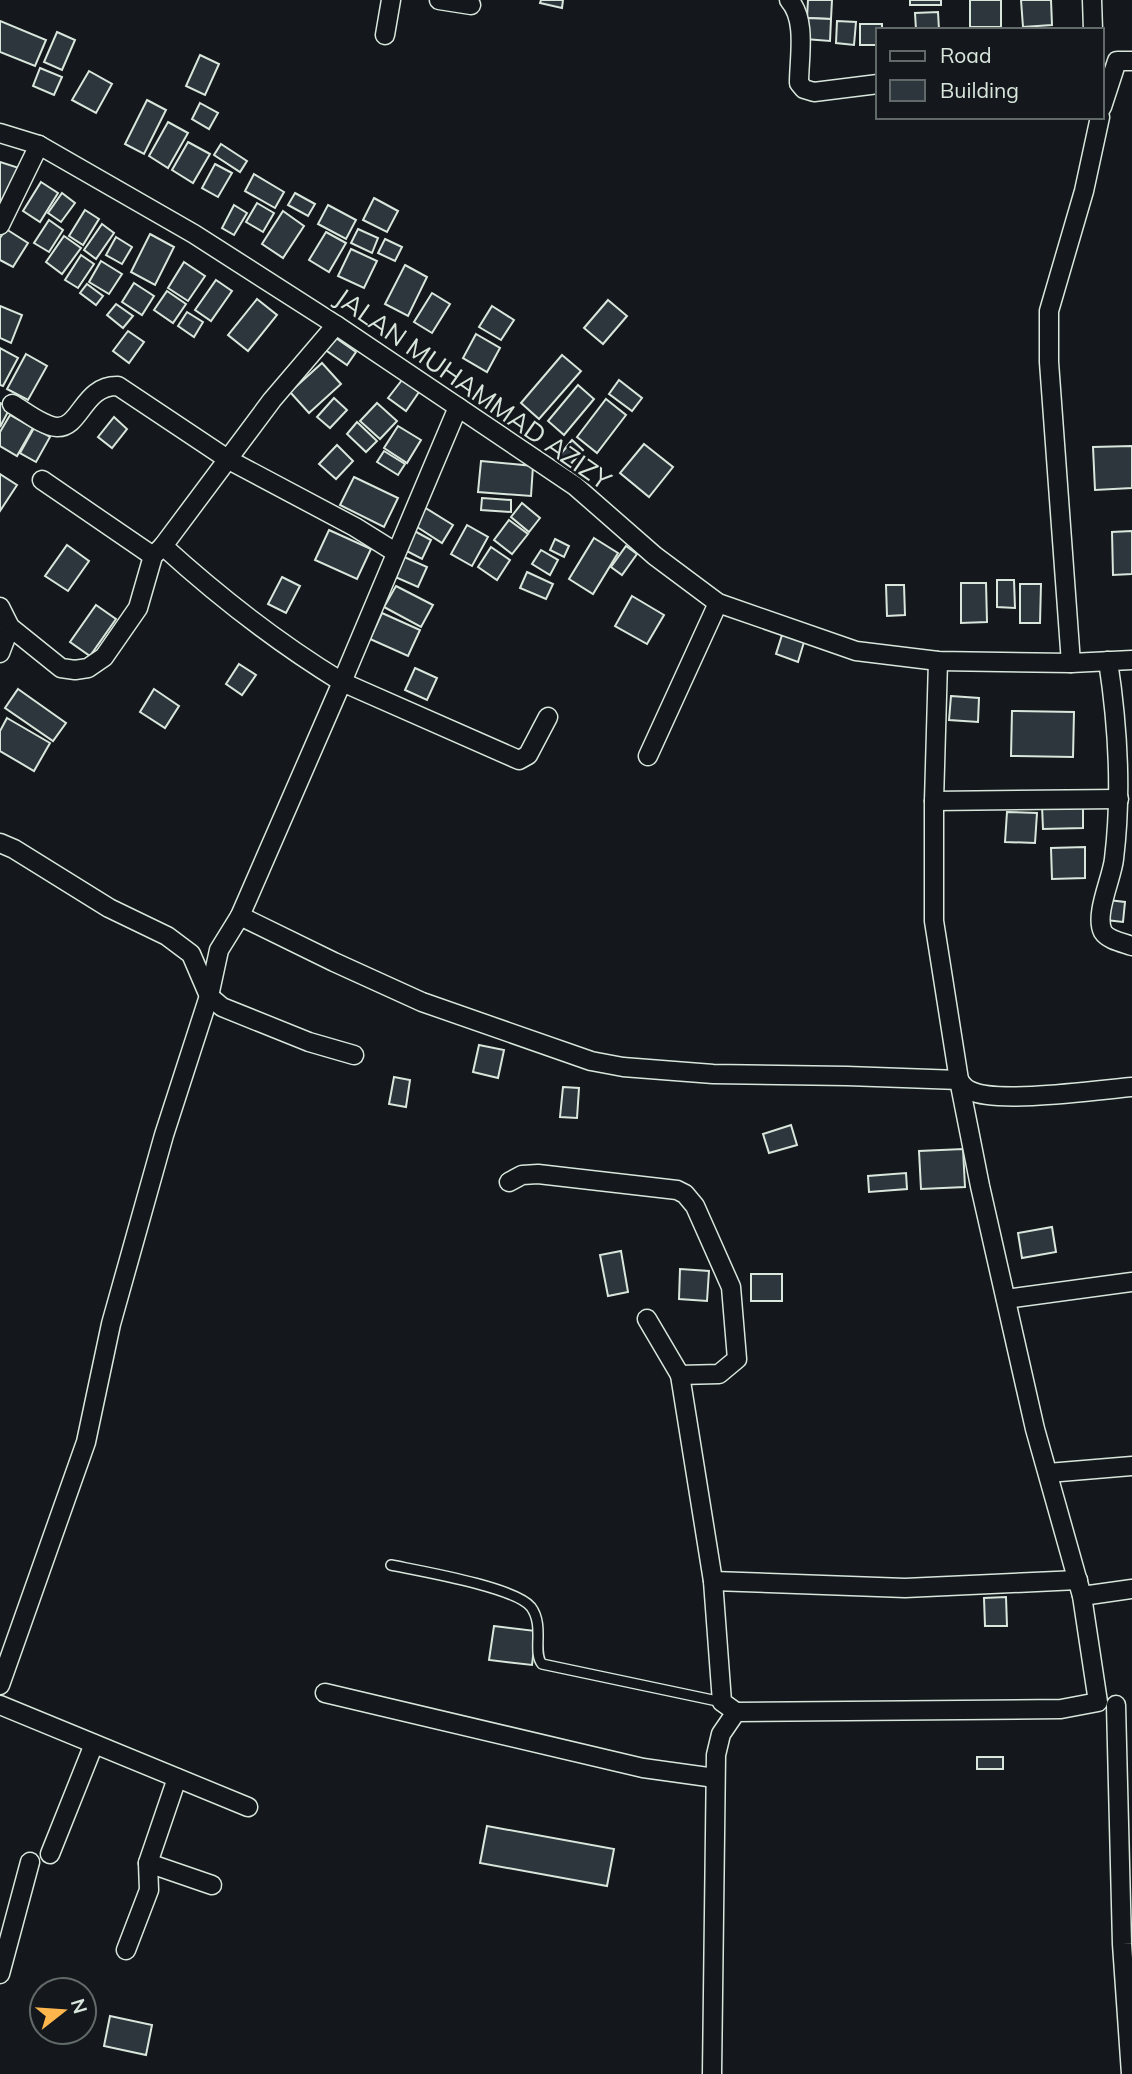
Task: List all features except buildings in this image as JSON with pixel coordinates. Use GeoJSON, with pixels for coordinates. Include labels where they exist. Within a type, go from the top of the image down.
{"type":"FeatureCollection","features":[{"type":"Feature","properties":{"kind":"street"},"geometry":{"type":"LineString","coordinates":[[385,35],[391,0]]}},
{"type":"Feature","properties":{"kind":"street"},"geometry":{"type":"LineString","coordinates":[[439,0],[471,5]]}},
{"type":"Feature","properties":{"kind":"street"},"geometry":{"type":"LineString","coordinates":[[789,0],[795,6],[799,20],[799,82],[804,89],[814,92],[876,84]]}},
{"type":"Feature","properties":{"kind":"street"},"geometry":{"type":"LineString","coordinates":[[1092,0],[1093,28]]}},
{"type":"Feature","properties":{"kind":"street"},"geometry":{"type":"LineString","coordinates":[[1104,98],[1113,60]]}},
{"type":"Feature","properties":{"kind":"street"},"geometry":{"type":"LineString","coordinates":[[1071,663],[1049,362],[1049,311],[1084,191],[1100,119]]}},
{"type":"Feature","properties":{"kind":"street","name":"JALAN MUHAMMAD AZIZY"},"geometry":{"type":"LineString","coordinates":[[0,132],[39,145],[194,234],[336,325],[575,486],[655,556],[718,603],[856,651],[939,661],[1071,663],[1132,660]]}},
{"type":"Feature","properties":{"kind":"street"},"geometry":{"type":"LineString","coordinates":[[0,225],[39,145]]}},
{"type":"Feature","properties":{"kind":"street"},"geometry":{"type":"LineString","coordinates":[[0,607],[10,627],[61,668],[88,668],[104,657],[138,608],[158,551],[272,400],[336,325]]}},
{"type":"Feature","properties":{"kind":"street"},"geometry":{"type":"LineString","coordinates":[[12,404],[44,423],[57,427],[68,424],[97,391],[108,386],[118,386],[229,460],[355,527],[395,552]]}},
{"type":"Feature","properties":{"kind":"street"},"geometry":{"type":"LineString","coordinates":[[0,1685],[86,1442],[111,1324],[164,1135],[209,996],[219,950],[240,916],[458,407]]}},
{"type":"Feature","properties":{"kind":"street"},"geometry":{"type":"LineString","coordinates":[[42,480],[158,551],[303,659],[342,682],[519,760],[528,755],[548,717]]}},
{"type":"Feature","properties":{"kind":"street"},"geometry":{"type":"LineString","coordinates":[[648,756],[718,603]]}},
{"type":"Feature","properties":{"kind":"street"},"geometry":{"type":"LineString","coordinates":[[0,653],[10,627]]}},
{"type":"Feature","properties":{"kind":"street"},"geometry":{"type":"LineString","coordinates":[[939,661],[934,801],[934,921],[959,1080],[1006,1299],[1048,1473],[1115,1705],[1122,1944],[1131,2065]]}},
{"type":"Feature","properties":{"kind":"street"},"geometry":{"type":"LineString","coordinates":[[1108,661],[1116,713],[1119,799],[1112,872],[1104,895],[1102,929],[1107,936],[1132,947]]}},
{"type":"Feature","properties":{"kind":"street"},"geometry":{"type":"LineString","coordinates":[[934,801],[1119,799]]}},
{"type":"Feature","properties":{"kind":"street"},"geometry":{"type":"LineString","coordinates":[[0,844],[14,849],[109,908],[167,936],[191,954],[209,996],[222,1007],[309,1042],[354,1055]]}},
{"type":"Feature","properties":{"kind":"street"},"geometry":{"type":"LineString","coordinates":[[240,916],[422,1002],[592,1061],[623,1067],[713,1074],[959,1080],[972,1092],[988,1095],[1017,1096],[1132,1087]]}},
{"type":"Feature","properties":{"kind":"street"},"geometry":{"type":"LineString","coordinates":[[191,954],[219,950]]}},
{"type":"Feature","properties":{"kind":"street"},"geometry":{"type":"LineString","coordinates":[[509,1182],[522,1175],[538,1174],[677,1190],[685,1194],[695,1206],[731,1287],[737,1359],[719,1374],[680,1375]]}},
{"type":"Feature","properties":{"kind":"street"},"geometry":{"type":"LineString","coordinates":[[1006,1299],[1132,1282]]}},
{"type":"Feature","properties":{"kind":"street"},"geometry":{"type":"LineString","coordinates":[[647,1319],[680,1375],[713,1581],[729,1707],[716,1755],[712,2074]]}},
{"type":"Feature","properties":{"kind":"street"},"geometry":{"type":"LineString","coordinates":[[1048,1473],[1132,1466]]}},
{"type":"Feature","properties":{"kind":"street"},"geometry":{"type":"LineString","coordinates":[[713,1581],[905,1588],[1132,1589]]}},
{"type":"Feature","properties":{"kind":"street"},"geometry":{"type":"LineString","coordinates":[[325,1693],[643,1769],[715,1778]]}},
{"type":"Feature","properties":{"kind":"street"},"geometry":{"type":"LineString","coordinates":[[0,1705],[248,1807]]}},
{"type":"Feature","properties":{"kind":"street"},"geometry":{"type":"LineString","coordinates":[[729,1707],[1060,1709],[1115,1705]]}},
{"type":"Feature","properties":{"kind":"street"},"geometry":{"type":"LineString","coordinates":[[50,1854],[94,1744]]}},
{"type":"Feature","properties":{"kind":"street"},"geometry":{"type":"LineString","coordinates":[[126,1950],[149,1890],[148,1863],[177,1778]]}},
{"type":"Feature","properties":{"kind":"street"},"geometry":{"type":"LineString","coordinates":[[0,1974],[30,1862]]}},
{"type":"Feature","properties":{"kind":"street"},"geometry":{"type":"LineString","coordinates":[[148,1863],[212,1885]]}},
{"type":"Feature","properties":{"kind":"lane"},"geometry":{"type":"LineString","coordinates":[[391,1564],[496,1589],[523,1600],[532,1609],[538,1625],[537,1656],[542,1664],[729,1707]]}}]}
